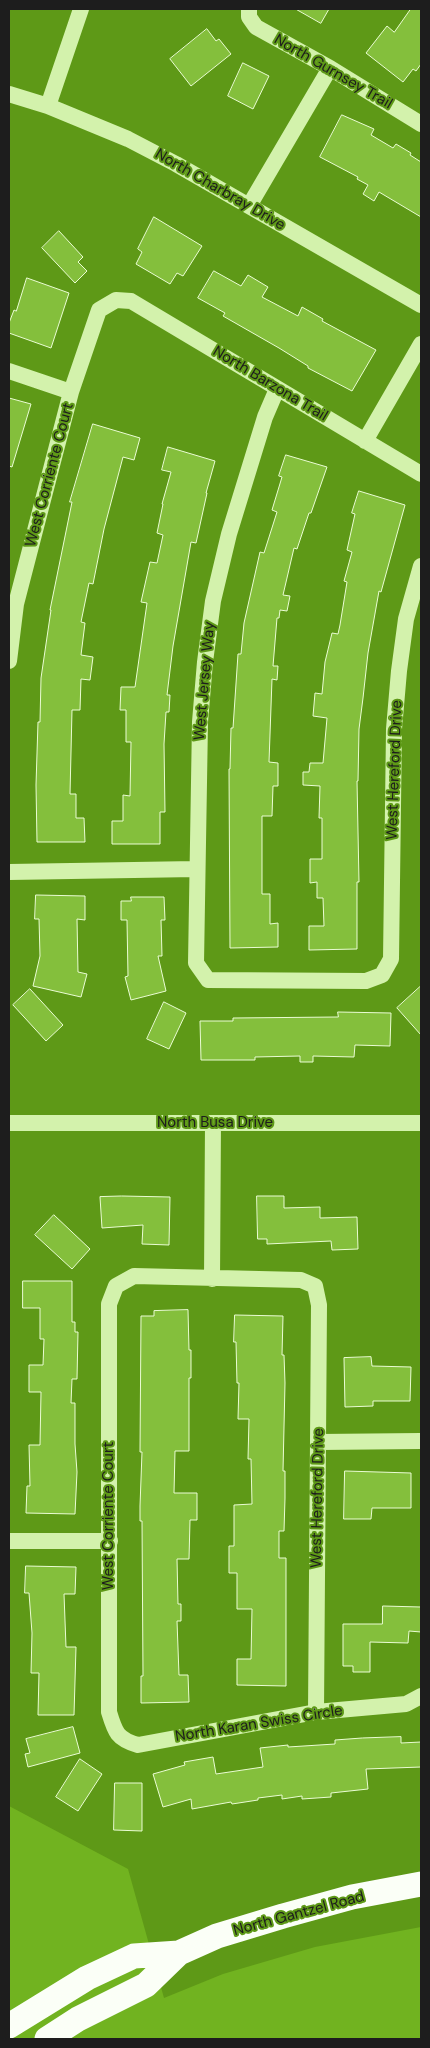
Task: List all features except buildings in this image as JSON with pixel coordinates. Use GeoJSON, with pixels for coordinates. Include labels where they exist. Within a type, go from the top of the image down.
{"type":"FeatureCollection","features":[{"type":"Feature","properties":{"kind":"main road","name":"North Gantzel Road"},"geometry":{"type":"LineString","coordinates":[[47,2039],[78,2019],[146,1985],[179,1953],[217,1936],[352,1897],[421,1884]]}},
{"type":"Feature","properties":{"kind":"main road","name":"North Gantzel Road"},"geometry":{"type":"LineString","coordinates":[[9,2026],[88,1978],[134,1956],[179,1953]]}},
{"type":"Feature","properties":{"kind":"street"},"geometry":{"type":"LineString","coordinates":[[48,106],[81,9]]}},
{"type":"Feature","properties":{"kind":"street","name":"North Gurnsey Trail"},"geometry":{"type":"LineString","coordinates":[[249,13],[256,27],[330,68],[421,124]]}},
{"type":"Feature","properties":{"kind":"street"},"geometry":{"type":"LineString","coordinates":[[249,206],[330,68]]}},
{"type":"Feature","properties":{"kind":"street","name":"North Charbray Drive"},"geometry":{"type":"LineString","coordinates":[[9,94],[48,106],[128,139],[176,164],[421,305]]}},
{"type":"Feature","properties":{"kind":"street","name":"North Barzona Trail"},"geometry":{"type":"LineString","coordinates":[[116,300],[131,301],[421,474]]}},
{"type":"Feature","properties":{"kind":"street","name":"West Corriente Court"},"geometry":{"type":"LineString","coordinates":[[9,661],[16,604],[71,392],[99,310],[116,300]]}},
{"type":"Feature","properties":{"kind":"street"},"geometry":{"type":"LineString","coordinates":[[365,441],[421,344]]}},
{"type":"Feature","properties":{"kind":"street"},"geometry":{"type":"LineString","coordinates":[[9,371],[71,392]]}},
{"type":"Feature","properties":{"kind":"street","name":"West Jersey Way"},"geometry":{"type":"LineString","coordinates":[[208,980],[196,964],[196,869],[200,722],[204,662],[213,601],[235,516],[265,417],[277,388]]}},
{"type":"Feature","properties":{"kind":"street","name":"West Hereford Drive"},"geometry":{"type":"LineString","coordinates":[[208,980],[366,981],[382,975],[390,959],[394,729],[399,671],[406,619],[421,566]]}},
{"type":"Feature","properties":{"kind":"street"},"geometry":{"type":"LineString","coordinates":[[9,872],[196,869]]}},
{"type":"Feature","properties":{"kind":"street"},"geometry":{"type":"LineString","coordinates":[[212,1279],[213,1123]]}},
{"type":"Feature","properties":{"kind":"street","name":"North Busa Drive"},"geometry":{"type":"LineString","coordinates":[[9,1124],[421,1123]]}},
{"type":"Feature","properties":{"kind":"street","name":"West Corriente Court"},"geometry":{"type":"LineString","coordinates":[[125,1741],[114,1731],[109,1712],[109,1304],[116,1286],[134,1276],[212,1279]]}},
{"type":"Feature","properties":{"kind":"street","name":"West Hereford Drive"},"geometry":{"type":"LineString","coordinates":[[212,1279],[300,1280],[315,1286],[319,1305],[316,1712]]}},
{"type":"Feature","properties":{"kind":"street"},"geometry":{"type":"LineString","coordinates":[[319,1442],[421,1441]]}},
{"type":"Feature","properties":{"kind":"street"},"geometry":{"type":"LineString","coordinates":[[9,1541],[110,1541]]}},
{"type":"Feature","properties":{"kind":"street","name":"North Karan Swiss Circle"},"geometry":{"type":"LineString","coordinates":[[125,1741],[138,1744],[316,1712],[406,1704],[421,1696]]}},
{"type":"Feature","properties":{"kind":"green space"},"geometry":{"type":"Polygon","coordinates":[[[9,1806],[128,1869],[164,1998],[223,1974],[315,1947],[421,1927],[421,2039],[9,2039],[9,1806]]]}}]}
